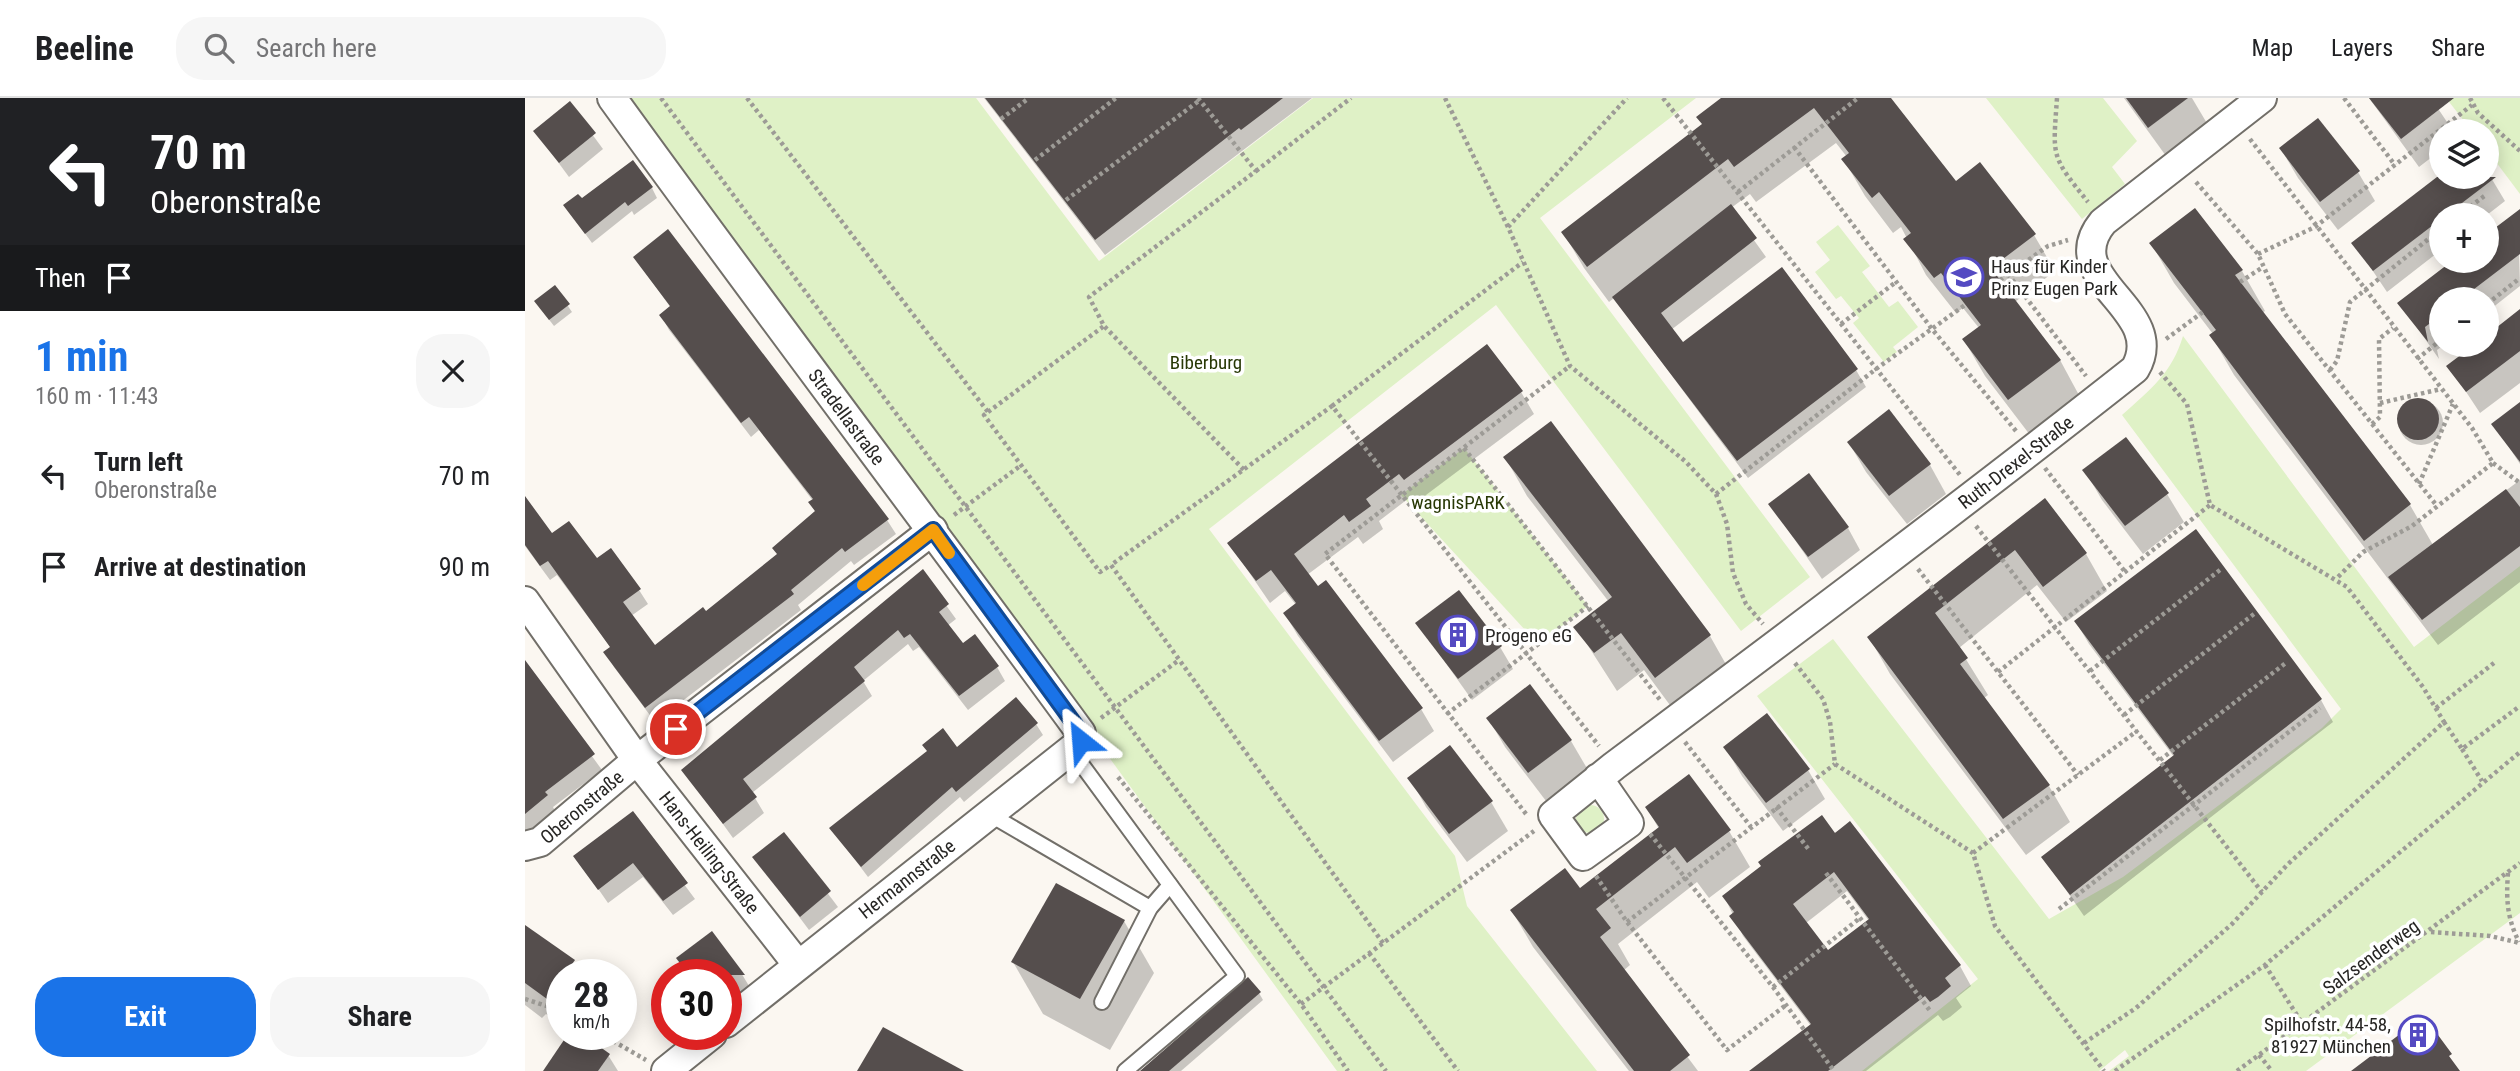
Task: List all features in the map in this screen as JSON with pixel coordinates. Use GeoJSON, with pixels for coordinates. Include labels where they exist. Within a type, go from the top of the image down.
{"type":"FeatureCollection","features":[{"type":"Feature","properties":{"kind":"street","name":"Stradellastraße"},"geometry":{"type":"LineString","coordinates":[[612,98],[755,297],[933,530],[1078,742]]}},
{"type":"Feature","properties":{"kind":"street"},"geometry":{"type":"LineString","coordinates":[[2144,354],[2143,335],[2095,268],[2090,251],[2099,228],[2262,98]]}},
{"type":"Feature","properties":{"kind":"street","name":"Ruth-Drexel-Straße"},"geometry":{"type":"LineString","coordinates":[[1545,822],[1606,772],[2032,451],[2135,369],[2144,354]]}},
{"type":"Feature","properties":{"kind":"street","name":"Oberonstraße"},"geometry":{"type":"LineString","coordinates":[[525,846],[540,842],[637,760],[933,530]]}},
{"type":"Feature","properties":{"kind":"street","name":"Hans-Heiling-Straße"},"geometry":{"type":"LineString","coordinates":[[525,601],[637,760],[798,965]]}},
{"type":"Feature","properties":{"kind":"street","name":"Hermannstraße"},"geometry":{"type":"LineString","coordinates":[[742,1010],[1078,742]]}},
{"type":"Feature","properties":{"kind":"street"},"geometry":{"type":"LineString","coordinates":[[1545,822],[1583,856],[1629,823],[1606,772]]}},
{"type":"Feature","properties":{"kind":"street"},"geometry":{"type":"LineString","coordinates":[[660,1068],[688,1050]]}},
{"type":"Feature","properties":{"kind":"lane"},"geometry":{"type":"LineString","coordinates":[[1078,742],[1170,885],[1237,976],[1125,1071]]}},
{"type":"Feature","properties":{"kind":"lane"},"geometry":{"type":"LineString","coordinates":[[989,814],[1150,908]]}},
{"type":"Feature","properties":{"kind":"lane"},"geometry":{"type":"LineString","coordinates":[[1102,1002],[1150,908],[1170,885]]}},
{"type":"Feature","properties":{"kind":"path"},"geometry":{"type":"LineString","coordinates":[[661,98],[966,506],[1113,709],[1386,1071]]}},
{"type":"Feature","properties":{"kind":"path"},"geometry":{"type":"LineString","coordinates":[[747,98],[988,412]]}},
{"type":"Feature","properties":{"kind":"path"},"geometry":{"type":"LineString","coordinates":[[1001,119],[1029,98]]}},
{"type":"Feature","properties":{"kind":"path"},"geometry":{"type":"LineString","coordinates":[[1035,160],[1116,98]]}},
{"type":"Feature","properties":{"kind":"path"},"geometry":{"type":"LineString","coordinates":[[1245,471],[1104,326],[1089,297],[1351,98]]}},
{"type":"Feature","properties":{"kind":"path"},"geometry":{"type":"LineString","coordinates":[[1445,98],[1508,227],[1570,366],[1686,462],[1716,494],[1727,524],[1733,573],[1746,604],[1823,699],[1830,722],[1835,764]]}},
{"type":"Feature","properties":{"kind":"path"},"geometry":{"type":"LineString","coordinates":[[1508,227],[1627,98]]}},
{"type":"Feature","properties":{"kind":"path"},"geometry":{"type":"LineString","coordinates":[[1663,98],[1876,369],[2056,627],[2262,892]]}},
{"type":"Feature","properties":{"kind":"path"},"geometry":{"type":"LineString","coordinates":[[1738,192],[1857,98]]}},
{"type":"Feature","properties":{"kind":"path"},"geometry":{"type":"LineString","coordinates":[[2000,280],[2048,246],[2099,228],[2055,156],[2057,98]]}},
{"type":"Feature","properties":{"kind":"path"},"geometry":{"type":"LineString","coordinates":[[2344,98],[2395,165]]}},
{"type":"Feature","properties":{"kind":"path"},"geometry":{"type":"LineString","coordinates":[[2470,98],[2472,105],[2520,150]]}},
{"type":"Feature","properties":{"kind":"path"},"geometry":{"type":"LineString","coordinates":[[1066,200],[1199,99],[1256,171]]}},
{"type":"Feature","properties":{"kind":"path"},"geometry":{"type":"LineString","coordinates":[[2258,254],[2315,227],[2472,105]]}},
{"type":"Feature","properties":{"kind":"path"},"geometry":{"type":"LineString","coordinates":[[2235,119],[2315,227],[2472,428],[2493,463],[2518,475],[2520,483]]}},
{"type":"Feature","properties":{"kind":"path"},"geometry":{"type":"LineString","coordinates":[[1794,147],[1931,329],[2032,451],[2126,573]]}},
{"type":"Feature","properties":{"kind":"path"},"geometry":{"type":"LineString","coordinates":[[2179,163],[2258,254],[2285,314],[2437,506]]}},
{"type":"Feature","properties":{"kind":"path"},"geometry":{"type":"LineString","coordinates":[[2475,203],[2487,194]]}},
{"type":"Feature","properties":{"kind":"path"},"geometry":{"type":"LineString","coordinates":[[2330,370],[2337,361],[2350,302],[2429,238]]}},
{"type":"Feature","properties":{"kind":"path"},"geometry":{"type":"LineString","coordinates":[[1104,326],[983,415],[1100,572],[1245,471],[1523,262]]}},
{"type":"Feature","properties":{"kind":"path"},"geometry":{"type":"LineString","coordinates":[[2240,282],[2263,267]]}},
{"type":"Feature","properties":{"kind":"path"},"geometry":{"type":"LineString","coordinates":[[2008,274],[2101,396]]}},
{"type":"Feature","properties":{"kind":"path"},"geometry":{"type":"LineString","coordinates":[[2499,295],[2520,278]]}},
{"type":"Feature","properties":{"kind":"path"},"geometry":{"type":"LineString","coordinates":[[1841,324],[1896,282]]}},
{"type":"Feature","properties":{"kind":"path"},"geometry":{"type":"LineString","coordinates":[[1716,494],[1876,369],[1965,305]]}},
{"type":"Feature","properties":{"kind":"path"},"geometry":{"type":"LineString","coordinates":[[2203,312],[2144,354],[2187,404],[2210,505],[2337,578],[2385,636],[2436,708],[2482,781]]}},
{"type":"Feature","properties":{"kind":"path"},"geometry":{"type":"LineString","coordinates":[[2372,424],[2380,417],[2379,339],[2393,328]]}},
{"type":"Feature","properties":{"kind":"path"},"geometry":{"type":"LineString","coordinates":[[2417,359],[2429,350]]}},
{"type":"Feature","properties":{"kind":"path"},"geometry":{"type":"LineString","coordinates":[[1301,1004],[1545,822],[1447,714],[1325,554],[1570,366]]}},
{"type":"Feature","properties":{"kind":"path"},"geometry":{"type":"LineString","coordinates":[[2380,402],[2441,389]]}},
{"type":"Feature","properties":{"kind":"path"},"geometry":{"type":"LineString","coordinates":[[2419,484],[2453,404]]}},
{"type":"Feature","properties":{"kind":"path"},"geometry":{"type":"LineString","coordinates":[[1332,406],[1526,653],[1606,772]]}},
{"type":"Feature","properties":{"kind":"path"},"geometry":{"type":"LineString","coordinates":[[1464,448],[1588,606],[1751,827]]}},
{"type":"Feature","properties":{"kind":"path"},"geometry":{"type":"LineString","coordinates":[[2337,578],[2363,552],[2412,526],[2493,463]]}},
{"type":"Feature","properties":{"kind":"path"},"geometry":{"type":"LineString","coordinates":[[933,530],[1020,466]]}},
{"type":"Feature","properties":{"kind":"path"},"geometry":{"type":"LineString","coordinates":[[1998,672],[2210,505]]}},
{"type":"Feature","properties":{"kind":"path"},"geometry":{"type":"LineString","coordinates":[[1903,549],[2078,775]]}},
{"type":"Feature","properties":{"kind":"path"},"geometry":{"type":"LineString","coordinates":[[1111,565],[1383,943]]}},
{"type":"Feature","properties":{"kind":"path"},"geometry":{"type":"LineString","coordinates":[[2090,671],[2220,570]]}},
{"type":"Feature","properties":{"kind":"path"},"geometry":{"type":"LineString","coordinates":[[1447,714],[1588,606]]}},
{"type":"Feature","properties":{"kind":"path"},"geometry":{"type":"LineString","coordinates":[[2125,715],[2254,614]]}},
{"type":"Feature","properties":{"kind":"path"},"geometry":{"type":"LineString","coordinates":[[1179,660],[1113,709],[1078,742],[1128,787],[1301,1004],[1348,1071]]}},
{"type":"Feature","properties":{"kind":"path"},"geometry":{"type":"LineString","coordinates":[[2160,760],[2287,662]]}},
{"type":"Feature","properties":{"kind":"path"},"geometry":{"type":"LineString","coordinates":[[2436,708],[2494,663]]}},
{"type":"Feature","properties":{"kind":"path"},"geometry":{"type":"LineString","coordinates":[[2462,749],[2520,705]]}},
{"type":"Feature","properties":{"kind":"path"},"geometry":{"type":"LineString","coordinates":[[2059,909],[2320,708]]}},
{"type":"Feature","properties":{"kind":"path"},"geometry":{"type":"LineString","coordinates":[[2084,1043],[2136,1008],[2232,924],[2298,855],[2444,722]]}},
{"type":"Feature","properties":{"kind":"path"},"geometry":{"type":"LineString","coordinates":[[1973,853],[2137,731]]}},
{"type":"Feature","properties":{"kind":"path"},"geometry":{"type":"LineString","coordinates":[[2115,1071],[2265,965],[2482,781],[2520,752]]}},
{"type":"Feature","properties":{"kind":"path"},"geometry":{"type":"LineString","coordinates":[[1627,922],[1835,764]]}},
{"type":"Feature","properties":{"kind":"path"},"geometry":{"type":"LineString","coordinates":[[1835,764],[1973,853],[1995,926],[2103,1071]]}},
{"type":"Feature","properties":{"kind":"path"},"geometry":{"type":"LineString","coordinates":[[1776,807],[1809,851]]}},
{"type":"Feature","properties":{"kind":"path"},"geometry":{"type":"LineString","coordinates":[[1629,823],[1647,830],[1686,877],[1773,987],[1834,1071]]}},
{"type":"Feature","properties":{"kind":"path"},"geometry":{"type":"LineString","coordinates":[[1583,856],[1627,922],[1727,1050],[1786,1005]]}},
{"type":"Feature","properties":{"kind":"path","name":"Salzsenderweg"},"geometry":{"type":"LineString","coordinates":[[2237,1071],[2430,932],[2520,863]]}},
{"type":"Feature","properties":{"kind":"path"},"geometry":{"type":"LineString","coordinates":[[2508,872],[2506,901],[2510,925],[2519,943]]}},
{"type":"Feature","properties":{"kind":"path"},"geometry":{"type":"LineString","coordinates":[[1826,873],[1931,1012]]}},
{"type":"Feature","properties":{"kind":"path"},"geometry":{"type":"LineString","coordinates":[[1773,987],[1860,918]]}},
{"type":"Feature","properties":{"kind":"path"},"geometry":{"type":"LineString","coordinates":[[2430,932],[2490,936],[2519,943]]}},
{"type":"Feature","properties":{"kind":"path"},"geometry":{"type":"LineString","coordinates":[[1370,953],[1458,1071]]}},
{"type":"Feature","properties":{"kind":"path"},"geometry":{"type":"LineString","coordinates":[[2265,965],[2302,1023]]}},
{"type":"Feature","properties":{"kind":"path"},"geometry":{"type":"LineString","coordinates":[[525,999],[546,1006]]}},
{"type":"Feature","properties":{"kind":"path"},"geometry":{"type":"LineString","coordinates":[[629,1050],[660,1068]]}},
{"type":"Feature","properties":{"kind":"path"},"geometry":{"type":"LineString","coordinates":[[2259,1055],[2273,1071]]}},
{"type":"Feature","properties":{"kind":"green space","name":"Biberburg"},"geometry":{"type":"Polygon","coordinates":[[[630,98],[976,98],[1099,261],[1313,98],[1696,98],[1540,218],[1810,577],[1741,631],[1496,305],[1209,529],[1455,856],[1467,906],[1597,1071],[1337,1071],[630,98]]]}},
{"type":"Feature","properties":{"kind":"green space"},"geometry":{"type":"Polygon","coordinates":[[[1986,98],[2103,98],[2137,141],[2112,167],[2125,184],[2082,219],[1986,98]]]}},
{"type":"Feature","properties":{"kind":"green space"},"geometry":{"type":"Polygon","coordinates":[[[2446,98],[2520,98],[2520,194],[2499,166],[2499,119],[2463,119],[2446,98]]]}},
{"type":"Feature","properties":{"kind":"green space"},"geometry":{"type":"Polygon","coordinates":[[[1838,225],[1870,266],[1862,272],[1889,307],[1898,301],[1918,327],[1893,347],[1897,352],[1884,362],[1853,323],[1859,318],[1841,296],[1836,299],[1815,272],[1830,260],[1816,242],[1838,225]]]}},
{"type":"Feature","properties":{"kind":"green space"},"geometry":{"type":"Polygon","coordinates":[[[2183,336],[2414,647],[2520,566],[2520,913],[2306,1071],[2109,1071],[2129,1056],[2125,1050],[2099,1071],[1862,1071],[1978,979],[1757,696],[1833,639],[2049,919],[2123,877],[2322,728],[2341,709],[2122,415],[2151,389],[2166,371],[2183,336]]]}},
{"type":"Feature","properties":{"kind":"green space","name":"wagnisPARK"},"geometry":{"type":"Polygon","coordinates":[[[1464,448],[1588,606],[1538,644],[1401,495],[1464,448]]]}},
{"type":"Feature","properties":{"kind":"green space"},"geometry":{"type":"Polygon","coordinates":[[[1590,805],[1600,809],[1604,819],[1600,829],[1590,833],[1580,829],[1576,819],[1580,809],[1590,805]]]}},
{"type":"Feature","properties":{"kind":"building"},"geometry":{"type":"Polygon","coordinates":[[[985,98],[1283,98],[1241,130],[1239,128],[1095,240],[985,98]]]}},
{"type":"Feature","properties":{"kind":"building"},"geometry":{"type":"Polygon","coordinates":[[[1721,98],[1891,98],[1956,181],[1980,162],[2036,234],[1991,268],[2061,360],[2008,400],[1962,339],[1981,325],[1941,273],[1934,278],[1903,239],[1911,233],[1879,192],[1872,198],[1841,159],[1849,153],[1814,108],[1734,167],[1728,159],[1587,267],[1561,232],[1702,124],[1696,117],[1721,98]]]}},
{"type":"Feature","properties":{"kind":"building"},"geometry":{"type":"Polygon","coordinates":[[[2126,98],[2188,98],[2148,128],[2126,98]]]}},
{"type":"Feature","properties":{"kind":"building"},"geometry":{"type":"Polygon","coordinates":[[[2369,98],[2454,98],[2401,139],[2369,98]]]}},
{"type":"Feature","properties":{"kind":"building"},"geometry":{"type":"Polygon","coordinates":[[[570,101],[596,133],[559,163],[533,131],[570,101]]]}},
{"type":"Feature","properties":{"kind":"building"},"geometry":{"type":"Polygon","coordinates":[[[2318,118],[2360,171],[2320,202],[2279,148],[2318,118]]]}},
{"type":"Feature","properties":{"kind":"building"},"geometry":{"type":"Polygon","coordinates":[[[633,160],[653,187],[628,206],[625,202],[585,234],[563,205],[578,194],[582,198],[633,160]]]}},
{"type":"Feature","properties":{"kind":"building"},"geometry":{"type":"Polygon","coordinates":[[[2429,183],[2429,189],[2480,189],[2462,203],[2429,203],[2429,228],[2373,271],[2351,243],[2429,183]]]}},
{"type":"Feature","properties":{"kind":"building"},"geometry":{"type":"Polygon","coordinates":[[[1731,204],[1757,238],[1661,313],[1683,342],[1782,267],[1858,369],[1737,461],[1612,297],[1731,204]]]}},
{"type":"Feature","properties":{"kind":"building"},"geometry":{"type":"Polygon","coordinates":[[[2195,208],[2243,270],[2235,275],[2411,504],[2364,541],[2209,335],[2216,330],[2149,243],[2195,208]]]}},
{"type":"Feature","properties":{"kind":"building"},"geometry":{"type":"Polygon","coordinates":[[[2520,209],[2520,254],[2499,270],[2499,225],[2520,209]]]}},
{"type":"Feature","properties":{"kind":"building"},"geometry":{"type":"Polygon","coordinates":[[[668,229],[889,519],[845,552],[842,548],[791,590],[794,594],[645,708],[603,652],[610,647],[548,561],[540,566],[525,545],[525,496],[552,533],[569,521],[597,558],[611,548],[641,589],[623,602],[655,645],[703,607],[706,611],[777,554],[772,548],[815,511],[808,502],[813,499],[749,417],[741,423],[659,315],[670,306],[633,257],[668,229]]]}},
{"type":"Feature","properties":{"kind":"building"},"geometry":{"type":"Polygon","coordinates":[[[2436,273],[2495,273],[2477,287],[2429,287],[2429,324],[2425,327],[2428,342],[2397,303],[2436,273]]]}},
{"type":"Feature","properties":{"kind":"building"},"geometry":{"type":"Polygon","coordinates":[[[555,285],[570,304],[549,320],[534,301],[555,285]]]}},
{"type":"Feature","properties":{"kind":"building"},"geometry":{"type":"Polygon","coordinates":[[[2520,309],[2520,351],[2466,392],[2446,366],[2458,357],[2499,357],[2499,326],[2520,309]]]}},
{"type":"Feature","properties":{"kind":"building"},"geometry":{"type":"Polygon","coordinates":[[[1487,344],[1523,391],[1404,480],[1399,474],[1366,499],[1371,506],[1349,522],[1344,515],[1294,554],[1318,586],[1326,580],[1423,708],[1379,741],[1283,613],[1296,603],[1271,570],[1256,581],[1227,543],[1487,344]]]}},
{"type":"Feature","properties":{"kind":"building"},"geometry":{"type":"Polygon","coordinates":[[[2418,398],[2433,404],[2439,419],[2433,434],[2418,440],[2403,434],[2397,419],[2403,404],[2418,398]]]}},
{"type":"Feature","properties":{"kind":"building"},"geometry":{"type":"Polygon","coordinates":[[[2520,402],[2520,462],[2491,424],[2520,402]]]}},
{"type":"Feature","properties":{"kind":"building"},"geometry":{"type":"Polygon","coordinates":[[[1889,409],[1931,464],[1889,496],[1847,442],[1889,409]]]}},
{"type":"Feature","properties":{"kind":"building"},"geometry":{"type":"Polygon","coordinates":[[[1551,421],[1711,635],[1655,678],[1621,633],[1594,653],[1573,627],[1612,597],[1503,457],[1551,421]]]}},
{"type":"Feature","properties":{"kind":"building"},"geometry":{"type":"Polygon","coordinates":[[[2126,437],[2169,493],[2125,526],[2082,470],[2126,437]]]}},
{"type":"Feature","properties":{"kind":"building"},"geometry":{"type":"Polygon","coordinates":[[[1809,473],[1849,527],[1808,557],[1768,504],[1809,473]]]}},
{"type":"Feature","properties":{"kind":"building"},"geometry":{"type":"Polygon","coordinates":[[[2506,489],[2520,507],[2520,546],[2422,620],[2388,577],[2506,489]]]}},
{"type":"Feature","properties":{"kind":"building"},"geometry":{"type":"Polygon","coordinates":[[[2045,498],[2087,553],[2043,587],[2015,550],[1935,613],[1968,658],[1960,664],[2050,785],[2003,819],[1867,637],[2045,498]]]}},
{"type":"Feature","properties":{"kind":"building"},"geometry":{"type":"Polygon","coordinates":[[[2196,529],[2322,699],[2070,895],[2041,857],[2174,755],[2074,621],[2196,529]]]}},
{"type":"Feature","properties":{"kind":"building"},"geometry":{"type":"Polygon","coordinates":[[[923,569],[949,604],[939,612],[963,643],[975,634],[999,666],[959,696],[910,634],[904,638],[898,630],[854,667],[865,681],[743,779],[757,797],[723,824],[681,770],[923,569]]]}},
{"type":"Feature","properties":{"kind":"building","name":"Progeno eG"},"geometry":{"type":"Polygon","coordinates":[[[1459,590],[1502,646],[1458,679],[1415,623],[1459,590]]]}},
{"type":"Feature","properties":{"kind":"building"},"geometry":{"type":"Polygon","coordinates":[[[525,660],[595,754],[545,792],[548,795],[525,814],[525,660]]]}},
{"type":"Feature","properties":{"kind":"building"},"geometry":{"type":"Polygon","coordinates":[[[1530,684],[1572,740],[1528,773],[1486,718],[1530,684]]]}},
{"type":"Feature","properties":{"kind":"building"},"geometry":{"type":"Polygon","coordinates":[[[1016,697],[1038,723],[956,792],[952,787],[861,867],[829,828],[927,751],[922,745],[943,728],[957,747],[1016,697]]]}},
{"type":"Feature","properties":{"kind":"building"},"geometry":{"type":"Polygon","coordinates":[[[1767,713],[1810,769],[1766,803],[1723,747],[1767,713]]]}},
{"type":"Feature","properties":{"kind":"building"},"geometry":{"type":"Polygon","coordinates":[[[1450,745],[1493,801],[1449,834],[1407,778],[1450,745]]]}},
{"type":"Feature","properties":{"kind":"building"},"geometry":{"type":"Polygon","coordinates":[[[1689,774],[1731,830],[1687,863],[1675,847],[1596,909],[1611,928],[1600,937],[1690,1055],[1670,1071],[1634,1071],[1510,910],[1565,868],[1580,888],[1659,827],[1645,807],[1689,774]]]}},
{"type":"Feature","properties":{"kind":"building"},"geometry":{"type":"Polygon","coordinates":[[[633,811],[688,883],[663,901],[633,863],[598,890],[573,856],[633,811]]]}},
{"type":"Feature","properties":{"kind":"building"},"geometry":{"type":"Polygon","coordinates":[[[1822,815],[1835,833],[1850,821],[1961,965],[1945,978],[1951,986],[1930,1002],[1925,996],[1828,1071],[1749,1071],[1811,1024],[1729,916],[1734,912],[1722,896],[1761,866],[1758,862],[1822,815]],[[1834,872],[1793,904],[1828,950],[1869,919],[1834,872]]]}},
{"type":"Feature","properties":{"kind":"building"},"geometry":{"type":"Polygon","coordinates":[[[784,832],[831,891],[800,917],[752,857],[784,832]]]}},
{"type":"Feature","properties":{"kind":"building"},"geometry":{"type":"Polygon","coordinates":[[[1056,883],[1125,920],[1080,999],[1011,962],[1056,883]]]}},
{"type":"Feature","properties":{"kind":"building"},"geometry":{"type":"Polygon","coordinates":[[[525,925],[574,959],[546,959],[546,998],[525,983],[525,925]]]}},
{"type":"Feature","properties":{"kind":"building"},"geometry":{"type":"Polygon","coordinates":[[[712,931],[733,959],[677,959],[712,931]]]}},
{"type":"Feature","properties":{"kind":"building"},"geometry":{"type":"Polygon","coordinates":[[[1248,977],[1261,992],[1169,1071],[1140,1071],[1248,977]]]}},
{"type":"Feature","properties":{"kind":"building","name":"Spilhofstr. 44-58, 81927 München"},"geometry":{"type":"Polygon","coordinates":[[[2424,1016],[2452,1054],[2449,1056],[2460,1071],[2351,1071],[2424,1016]]]}},
{"type":"Feature","properties":{"kind":"building"},"geometry":{"type":"Polygon","coordinates":[[[883,1027],[964,1071],[857,1071],[883,1027]]]}},
{"type":"Feature","properties":{"kind":"building"},"geometry":{"type":"Polygon","coordinates":[[[557,1050],[604,1050],[610,1054],[598,1071],[543,1071],[557,1050]]]}},
{"type":"Feature","properties":{"kind":"slow traffic"},"geometry":{"type":"LineString","coordinates":[[863,585],[933,530],[949,553]]}},
{"type":"Feature","properties":{"kind":"place","name":"Haus für Kinder Prinz Eugen Park"},"geometry":{"type":"Point","coordinates":[1964,277]}},
{"type":"Feature","properties":{"kind":"place","name":"Progeno eG"},"geometry":{"type":"Point","coordinates":[1458,635]}},
{"type":"Feature","properties":{"kind":"place","name":"Spilhofstr. 44-58, 81927 München"},"geometry":{"type":"Point","coordinates":[2418,1035]}},
{"type":"Feature","properties":{"kind":"route"},"geometry":{"type":"LineString","coordinates":[[676,729],[933,530],[1081,733],[1081,741]]}}]}
